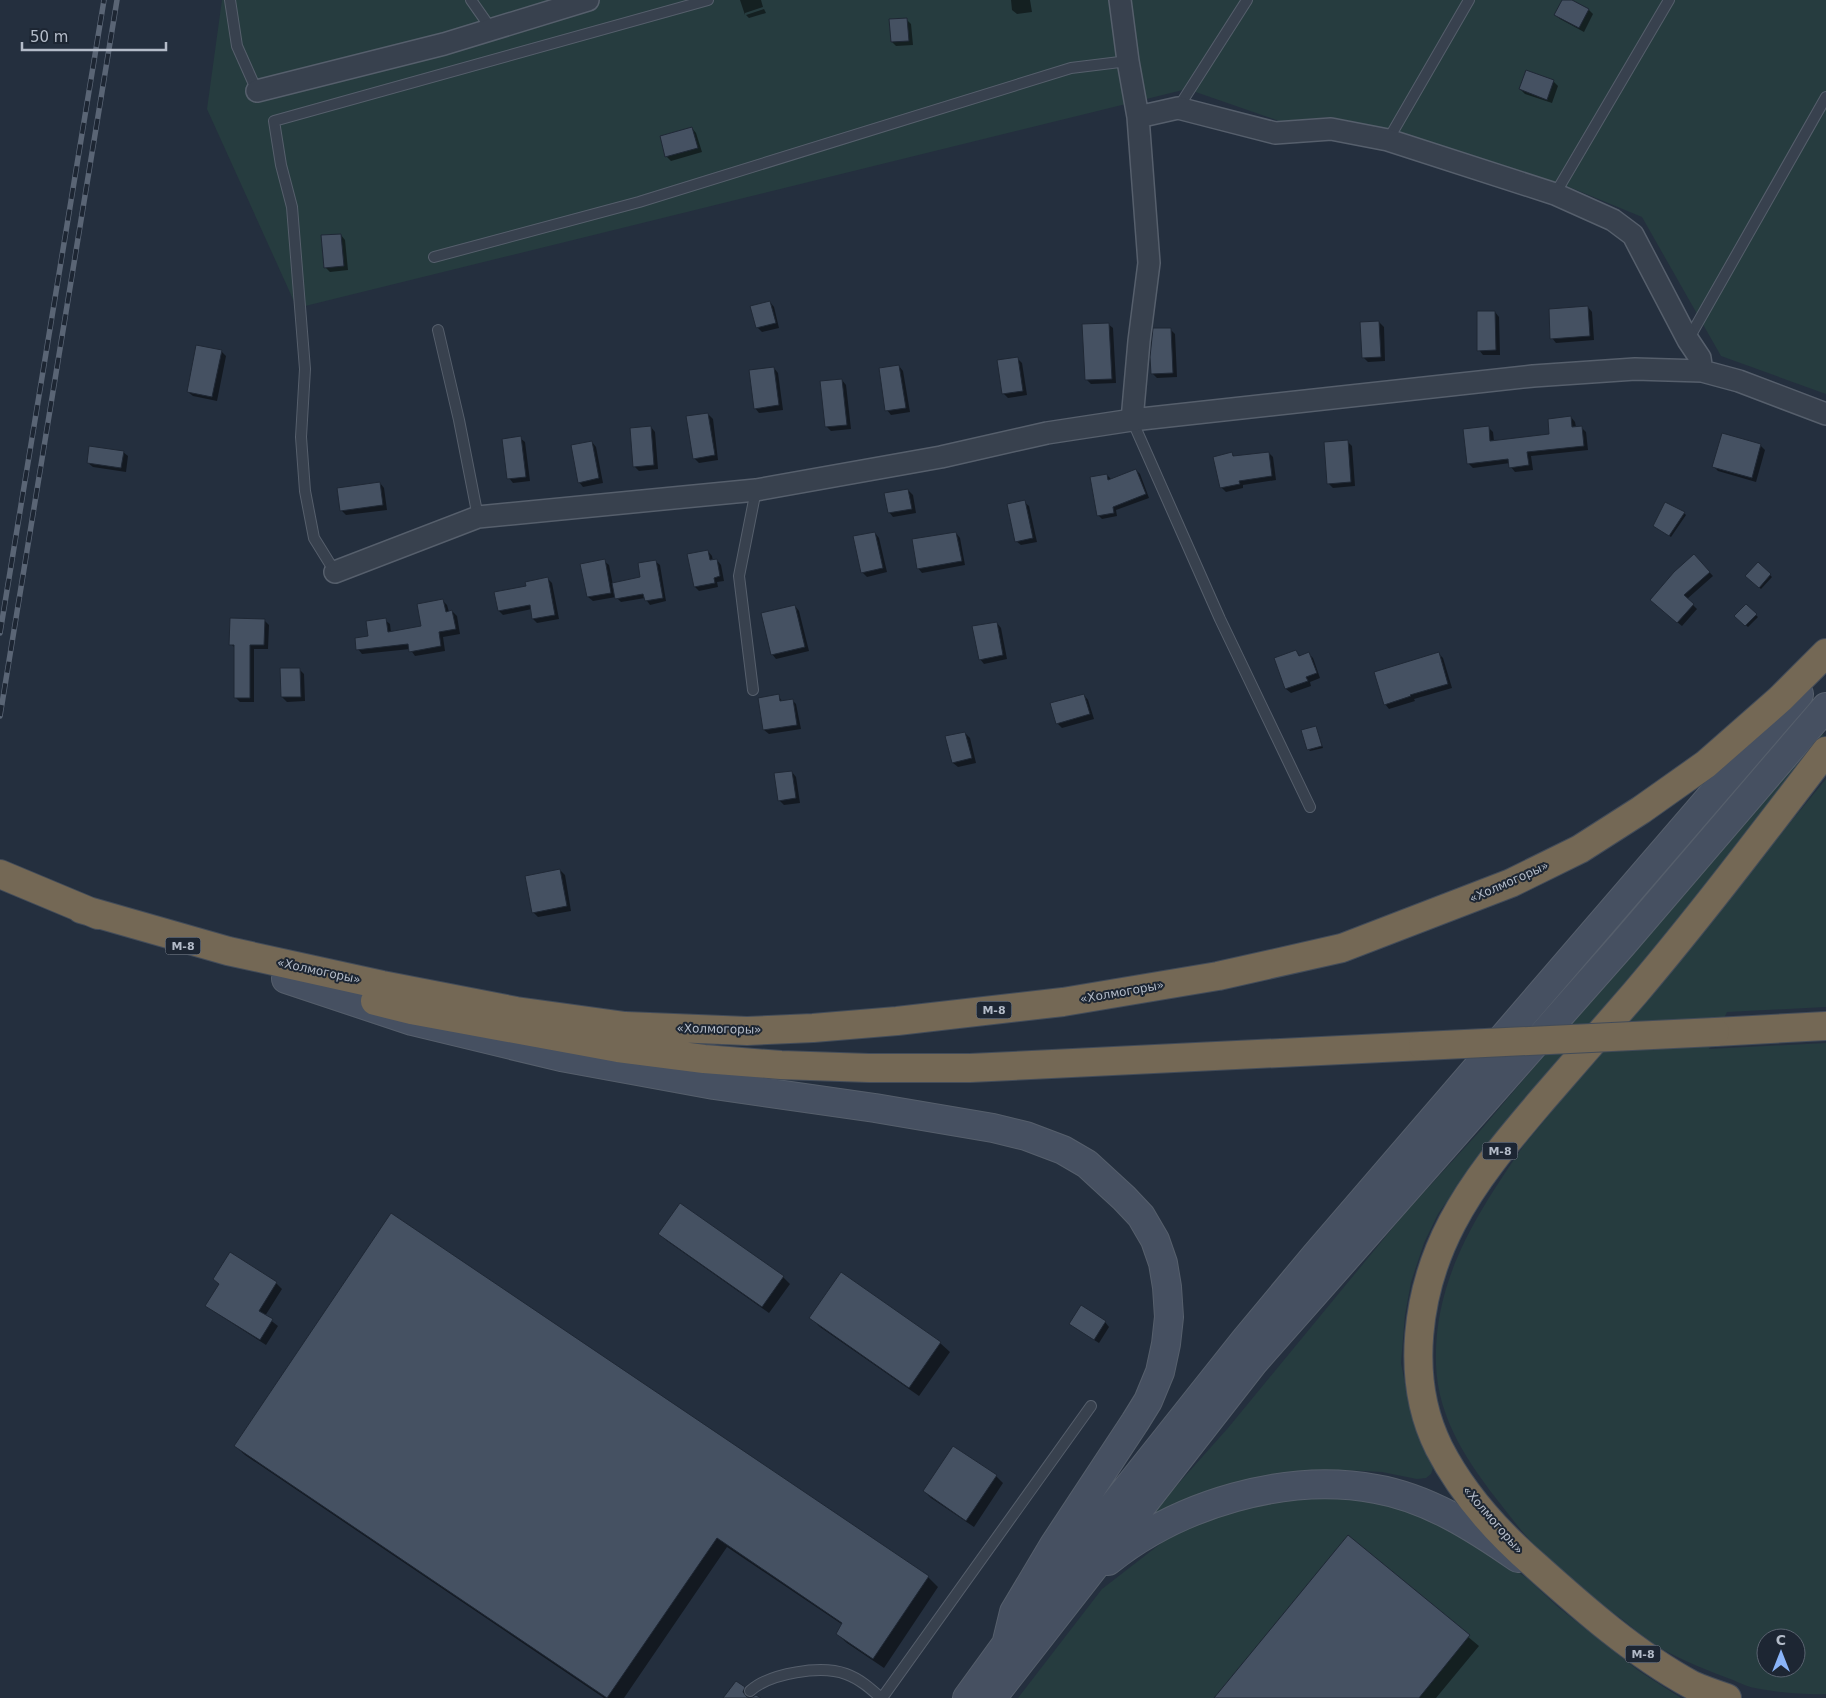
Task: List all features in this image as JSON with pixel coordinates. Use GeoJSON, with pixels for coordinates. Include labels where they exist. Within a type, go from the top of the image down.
{"type":"FeatureCollection","features":[{"type":"Feature","properties":{"kind":"highway","name":"«Холмогоры»"},"geometry":{"type":"LineString","coordinates":[[81,909],[228,951],[382,985],[516,1010],[625,1026],[747,1031],[813,1028],[897,1021],[1063,1002],[1218,976],[1342,948],[1511,883],[1580,849],[1641,810],[1706,764],[1780,699],[1826,653]]}},
{"type":"Feature","properties":{"kind":"highway","name":"«Холмогоры»"},"geometry":{"type":"LineString","coordinates":[[1727,1698],[1695,1686],[1650,1659],[1568,1594],[1513,1546],[1468,1494],[1439,1447],[1425,1409],[1419,1371],[1419,1336],[1424,1298],[1438,1257],[1452,1223],[1470,1192],[1508,1140],[1656,968],[1826,751]]}},
{"type":"Feature","properties":{"kind":"highway","name":"М-8"},"geometry":{"type":"LineString","coordinates":[[0,874],[81,909]]}},
{"type":"Feature","properties":{"kind":"highway","name":"«Холмогоры»"},"geometry":{"type":"LineString","coordinates":[[81,909],[199,951],[286,978],[411,1010],[544,1036],[618,1048],[704,1059],[781,1065],[869,1068],[970,1068],[1826,1026]]}},
{"type":"Feature","properties":{"kind":"main road","name":"М-8"},"geometry":{"type":"LineString","coordinates":[[973,1695],[1006,1645],[1174,1430],[1308,1264],[1826,662]]}},
{"type":"Feature","properties":{"kind":"main road","name":"М-8"},"geometry":{"type":"LineString","coordinates":[[973,1695],[1080,1584],[1254,1362],[1622,945],[1826,707]]}},
{"type":"Feature","properties":{"kind":"main road","name":"М-8"},"geometry":{"type":"LineString","coordinates":[[286,978],[412,1021],[560,1057],[714,1086],[875,1108],[993,1128],[1026,1136],[1063,1150],[1087,1164],[1124,1198],[1141,1216],[1155,1240],[1167,1287],[1169,1317],[1160,1372],[1148,1401],[1054,1544],[1014,1612],[1006,1645]]}},
{"type":"Feature","properties":{"kind":"main road","name":"М-8"},"geometry":{"type":"LineString","coordinates":[[1080,1584],[1126,1546],[1201,1509],[1250,1494],[1274,1489],[1298,1485],[1324,1484],[1377,1489],[1431,1506],[1463,1522],[1568,1594]]}},
{"type":"Feature","properties":{"kind":"street"},"geometry":{"type":"LineString","coordinates":[[257,91],[444,44],[588,0]]}},
{"type":"Feature","properties":{"kind":"street"},"geometry":{"type":"LineString","coordinates":[[1120,0],[1138,117],[1149,263],[1139,341],[1132,420]]}},
{"type":"Feature","properties":{"kind":"street"},"geometry":{"type":"LineString","coordinates":[[1138,117],[1178,108],[1275,133],[1331,129],[1388,140],[1555,194],[1613,220],[1633,235],[1688,340],[1700,358],[1702,370]]}},
{"type":"Feature","properties":{"kind":"street"},"geometry":{"type":"LineString","coordinates":[[335,572],[478,518],[756,490],[941,457],[1047,433],[1132,420],[1533,376],[1636,369],[1702,370],[1739,381],[1826,414]]}},
{"type":"Feature","properties":{"kind":"lane"},"geometry":{"type":"LineString","coordinates":[[230,0],[237,46],[257,91]]}},
{"type":"Feature","properties":{"kind":"lane"},"geometry":{"type":"LineString","coordinates":[[471,0],[492,30]]}},
{"type":"Feature","properties":{"kind":"lane"},"geometry":{"type":"LineString","coordinates":[[335,572],[314,538],[305,491],[301,437],[305,369],[292,207],[281,165],[274,121],[708,0]]}},
{"type":"Feature","properties":{"kind":"lane"},"geometry":{"type":"LineString","coordinates":[[1178,108],[1247,0]]}},
{"type":"Feature","properties":{"kind":"lane"},"geometry":{"type":"LineString","coordinates":[[1388,140],[1468,0]]}},
{"type":"Feature","properties":{"kind":"lane"},"geometry":{"type":"LineString","coordinates":[[1555,194],[1669,0]]}},
{"type":"Feature","properties":{"kind":"lane"},"geometry":{"type":"LineString","coordinates":[[434,257],[639,202],[1071,68],[1128,61]]}},
{"type":"Feature","properties":{"kind":"lane"},"geometry":{"type":"LineString","coordinates":[[1688,340],[1826,97]]}},
{"type":"Feature","properties":{"kind":"lane"},"geometry":{"type":"LineString","coordinates":[[438,330],[459,420],[478,518]]}},
{"type":"Feature","properties":{"kind":"lane"},"geometry":{"type":"LineString","coordinates":[[1132,420],[1220,619],[1310,807]]}},
{"type":"Feature","properties":{"kind":"lane"},"geometry":{"type":"LineString","coordinates":[[754,690],[739,576],[756,490]]}},
{"type":"Feature","properties":{"kind":"lane"},"geometry":{"type":"LineString","coordinates":[[750,1690],[758,1684],[787,1674],[823,1671],[846,1674],[865,1684],[882,1698],[1091,1406]]}},
{"type":"Feature","properties":{"kind":"green space"},"geometry":{"type":"Polygon","coordinates":[[[222,0],[1826,0],[1826,394],[1721,356],[1642,217],[1562,184],[1393,130],[1331,117],[1279,121],[1187,89],[297,308],[207,109],[222,0]]]}},
{"type":"Feature","properties":{"kind":"green space"},"geometry":{"type":"Polygon","coordinates":[[[1819,732],[1824,735],[1618,999],[1491,1139],[1438,1214],[1424,1243],[1411,1282],[1405,1315],[1401,1363],[1408,1400],[1433,1468],[1431,1474],[1426,1478],[1417,1479],[1382,1472],[1344,1470],[1297,1472],[1259,1477],[1223,1488],[1146,1520],[1228,1428],[1405,1213],[1479,1132],[1819,732]]]}},
{"type":"Feature","properties":{"kind":"green space"},"geometry":{"type":"Polygon","coordinates":[[[1826,779],[1826,1007],[1727,1012],[1709,1049],[1826,1043],[1826,1694],[1790,1693],[1750,1687],[1660,1648],[1567,1578],[1519,1528],[1478,1474],[1457,1440],[1443,1404],[1438,1385],[1436,1365],[1437,1334],[1442,1304],[1450,1275],[1475,1221],[1524,1145],[1826,779]]]}},
{"type":"Feature","properties":{"kind":"green space"},"geometry":{"type":"Polygon","coordinates":[[[1285,1498],[1372,1498],[1428,1517],[1495,1556],[1528,1579],[1558,1607],[1639,1671],[1681,1698],[1018,1698],[1102,1589],[1164,1541],[1215,1515],[1285,1498]]]}},
{"type":"Feature","properties":{"kind":"building"},"geometry":{"type":"Polygon","coordinates":[[[1562,0],[1572,0],[1589,9],[1579,28],[1554,15],[1562,0]]]}},
{"type":"Feature","properties":{"kind":"building"},"geometry":{"type":"Polygon","coordinates":[[[907,18],[909,41],[891,42],[889,19],[907,18]]]}},
{"type":"Feature","properties":{"kind":"building"},"geometry":{"type":"Polygon","coordinates":[[[1526,70],[1554,80],[1547,100],[1519,89],[1526,70]]]}},
{"type":"Feature","properties":{"kind":"building"},"geometry":{"type":"Polygon","coordinates":[[[692,127],[698,148],[665,157],[660,136],[692,127]]]}},
{"type":"Feature","properties":{"kind":"building"},"geometry":{"type":"Polygon","coordinates":[[[341,234],[344,266],[324,268],[321,235],[341,234]]]}},
{"type":"Feature","properties":{"kind":"building"},"geometry":{"type":"Polygon","coordinates":[[[770,301],[776,323],[756,328],[750,306],[770,301]]]}},
{"type":"Feature","properties":{"kind":"building"},"geometry":{"type":"Polygon","coordinates":[[[1588,306],[1590,336],[1550,339],[1549,309],[1588,306]]]}},
{"type":"Feature","properties":{"kind":"building"},"geometry":{"type":"Polygon","coordinates":[[[1477,311],[1495,311],[1496,350],[1477,351],[1477,311]]]}},
{"type":"Feature","properties":{"kind":"building"},"geometry":{"type":"Polygon","coordinates":[[[1379,321],[1381,357],[1362,358],[1360,322],[1379,321]]]}},
{"type":"Feature","properties":{"kind":"building"},"geometry":{"type":"Polygon","coordinates":[[[1109,323],[1112,379],[1085,380],[1082,324],[1109,323]]]}},
{"type":"Feature","properties":{"kind":"building"},"geometry":{"type":"Polygon","coordinates":[[[1153,328],[1171,328],[1173,373],[1151,374],[1150,357],[1153,328]]]}},
{"type":"Feature","properties":{"kind":"building"},"geometry":{"type":"Polygon","coordinates":[[[196,345],[222,350],[212,397],[187,392],[196,345]]]}},
{"type":"Feature","properties":{"kind":"building"},"geometry":{"type":"Polygon","coordinates":[[[1018,357],[1023,391],[1002,394],[997,360],[1018,357]]]}},
{"type":"Feature","properties":{"kind":"building"},"geometry":{"type":"Polygon","coordinates":[[[899,365],[906,408],[885,411],[879,368],[899,365]]]}},
{"type":"Feature","properties":{"kind":"building"},"geometry":{"type":"Polygon","coordinates":[[[774,367],[779,405],[754,409],[749,370],[774,367]]]}},
{"type":"Feature","properties":{"kind":"building"},"geometry":{"type":"Polygon","coordinates":[[[842,379],[847,425],[825,427],[820,381],[842,379]]]}},
{"type":"Feature","properties":{"kind":"building"},"geometry":{"type":"Polygon","coordinates":[[[708,413],[715,455],[693,459],[686,416],[708,413]]]}},
{"type":"Feature","properties":{"kind":"building"},"geometry":{"type":"Polygon","coordinates":[[[1571,416],[1572,427],[1582,426],[1584,446],[1527,452],[1529,465],[1509,468],[1508,459],[1467,464],[1463,429],[1489,426],[1490,441],[1549,434],[1548,419],[1571,416]]]}},
{"type":"Feature","properties":{"kind":"building"},"geometry":{"type":"Polygon","coordinates":[[[651,426],[654,465],[633,467],[630,428],[651,426]]]}},
{"type":"Feature","properties":{"kind":"building"},"geometry":{"type":"Polygon","coordinates":[[[1722,433],[1761,444],[1752,478],[1712,467],[1722,433]]]}},
{"type":"Feature","properties":{"kind":"building"},"geometry":{"type":"Polygon","coordinates":[[[521,436],[526,477],[507,479],[502,439],[521,436]]]}},
{"type":"Feature","properties":{"kind":"building"},"geometry":{"type":"Polygon","coordinates":[[[1348,440],[1351,482],[1327,484],[1324,442],[1348,440]]]}},
{"type":"Feature","properties":{"kind":"building"},"geometry":{"type":"Polygon","coordinates":[[[592,441],[599,478],[578,483],[571,445],[592,441]]]}},
{"type":"Feature","properties":{"kind":"building"},"geometry":{"type":"Polygon","coordinates":[[[89,446],[124,451],[121,468],[87,463],[89,446]]]}},
{"type":"Feature","properties":{"kind":"building"},"geometry":{"type":"Polygon","coordinates":[[[1232,452],[1233,456],[1269,452],[1272,476],[1239,481],[1240,484],[1220,488],[1213,457],[1232,452]]]}},
{"type":"Feature","properties":{"kind":"building"},"geometry":{"type":"Polygon","coordinates":[[[1136,469],[1146,494],[1113,507],[1114,513],[1097,516],[1090,477],[1107,474],[1108,480],[1136,469]]]}},
{"type":"Feature","properties":{"kind":"building"},"geometry":{"type":"Polygon","coordinates":[[[380,482],[383,505],[340,511],[337,488],[380,482]]]}},
{"type":"Feature","properties":{"kind":"building"},"geometry":{"type":"Polygon","coordinates":[[[908,489],[912,509],[888,513],[884,493],[908,489]]]}},
{"type":"Feature","properties":{"kind":"building"},"geometry":{"type":"Polygon","coordinates":[[[1025,500],[1033,538],[1015,542],[1007,504],[1025,500]]]}},
{"type":"Feature","properties":{"kind":"building"},"geometry":{"type":"Polygon","coordinates":[[[1665,502],[1685,512],[1669,536],[1653,526],[1665,502]]]}},
{"type":"Feature","properties":{"kind":"building"},"geometry":{"type":"Polygon","coordinates":[[[875,532],[883,568],[861,573],[853,536],[875,532]]]}},
{"type":"Feature","properties":{"kind":"building"},"geometry":{"type":"Polygon","coordinates":[[[956,532],[962,561],[917,569],[912,539],[956,532]]]}},
{"type":"Feature","properties":{"kind":"building"},"geometry":{"type":"Polygon","coordinates":[[[708,550],[710,560],[717,559],[720,576],[714,578],[715,583],[694,587],[687,554],[708,550]]]}},
{"type":"Feature","properties":{"kind":"building"},"geometry":{"type":"Polygon","coordinates":[[[1694,554],[1710,572],[1684,595],[1694,604],[1677,623],[1650,600],[1674,572],[1694,554]]]}},
{"type":"Feature","properties":{"kind":"building"},"geometry":{"type":"Polygon","coordinates":[[[605,559],[611,593],[587,597],[580,564],[605,559]]]}},
{"type":"Feature","properties":{"kind":"building"},"geometry":{"type":"Polygon","coordinates":[[[656,560],[663,598],[645,601],[643,594],[615,599],[612,583],[640,577],[638,563],[656,560]]]}},
{"type":"Feature","properties":{"kind":"building"},"geometry":{"type":"Polygon","coordinates":[[[1758,562],[1771,574],[1759,588],[1745,576],[1758,562]]]}},
{"type":"Feature","properties":{"kind":"building"},"geometry":{"type":"Polygon","coordinates":[[[548,577],[555,615],[532,619],[530,605],[498,611],[494,592],[526,586],[525,582],[548,577]]]}},
{"type":"Feature","properties":{"kind":"building"},"geometry":{"type":"Polygon","coordinates":[[[443,599],[446,612],[452,610],[456,629],[439,632],[441,646],[409,652],[408,644],[356,650],[355,638],[368,636],[366,621],[386,618],[388,632],[421,626],[417,604],[443,599]]]}},
{"type":"Feature","properties":{"kind":"building"},"geometry":{"type":"Polygon","coordinates":[[[1746,604],[1757,614],[1745,626],[1734,616],[1746,604]]]}},
{"type":"Feature","properties":{"kind":"building"},"geometry":{"type":"Polygon","coordinates":[[[795,605],[805,647],[771,655],[761,613],[795,605]]]}},
{"type":"Feature","properties":{"kind":"building"},"geometry":{"type":"Polygon","coordinates":[[[230,618],[265,619],[264,645],[250,645],[250,698],[234,698],[234,645],[229,645],[230,618]]]}},
{"type":"Feature","properties":{"kind":"building"},"geometry":{"type":"Polygon","coordinates":[[[997,622],[1003,655],[979,660],[972,626],[997,622]]]}},
{"type":"Feature","properties":{"kind":"building"},"geometry":{"type":"Polygon","coordinates":[[[1296,650],[1299,656],[1309,652],[1317,673],[1306,677],[1308,681],[1285,689],[1274,658],[1296,650]]]}},
{"type":"Feature","properties":{"kind":"building"},"geometry":{"type":"Polygon","coordinates":[[[1439,652],[1448,684],[1384,705],[1374,672],[1439,652]]]}},
{"type":"Feature","properties":{"kind":"building"},"geometry":{"type":"Polygon","coordinates":[[[280,668],[300,668],[301,697],[281,697],[280,668]]]}},
{"type":"Feature","properties":{"kind":"building"},"geometry":{"type":"Polygon","coordinates":[[[779,694],[780,701],[793,699],[797,725],[763,730],[758,698],[779,694]]]}},
{"type":"Feature","properties":{"kind":"building"},"geometry":{"type":"Polygon","coordinates":[[[1084,694],[1090,714],[1056,724],[1050,703],[1084,694]]]}},
{"type":"Feature","properties":{"kind":"building"},"geometry":{"type":"Polygon","coordinates":[[[1316,726],[1322,746],[1307,750],[1301,730],[1316,726]]]}},
{"type":"Feature","properties":{"kind":"building"},"geometry":{"type":"Polygon","coordinates":[[[965,732],[972,758],[952,763],[945,736],[965,732]]]}},
{"type":"Feature","properties":{"kind":"building"},"geometry":{"type":"Polygon","coordinates":[[[792,771],[796,798],[778,801],[774,773],[792,771]]]}},
{"type":"Feature","properties":{"kind":"building"},"geometry":{"type":"Polygon","coordinates":[[[560,869],[567,906],[532,913],[525,876],[560,869]]]}},
{"type":"Feature","properties":{"kind":"building"},"geometry":{"type":"Polygon","coordinates":[[[680,1203],[784,1276],[762,1307],[658,1234],[680,1203]]]}},
{"type":"Feature","properties":{"kind":"building"},"geometry":{"type":"Polygon","coordinates":[[[391,1213],[929,1576],[873,1659],[836,1634],[842,1623],[717,1538],[607,1698],[234,1446],[391,1213]]]}},
{"type":"Feature","properties":{"kind":"building"},"geometry":{"type":"Polygon","coordinates":[[[230,1252],[277,1282],[259,1311],[273,1319],[260,1340],[205,1306],[219,1284],[213,1279],[230,1252]]]}},
{"type":"Feature","properties":{"kind":"building"},"geometry":{"type":"Polygon","coordinates":[[[841,1272],[941,1342],[909,1388],[809,1318],[841,1272]]]}},
{"type":"Feature","properties":{"kind":"building"},"geometry":{"type":"Polygon","coordinates":[[[1081,1305],[1106,1321],[1094,1340],[1069,1324],[1081,1305]]]}},
{"type":"Feature","properties":{"kind":"building"},"geometry":{"type":"Polygon","coordinates":[[[953,1446],[997,1475],[966,1521],[923,1491],[953,1446]]]}},
{"type":"Feature","properties":{"kind":"building"},"geometry":{"type":"Polygon","coordinates":[[[1348,1535],[1470,1635],[1419,1698],[1214,1698],[1348,1535]]]}},
{"type":"Feature","properties":{"kind":"building"},"geometry":{"type":"Polygon","coordinates":[[[736,1681],[745,1687],[743,1692],[747,1697],[751,1698],[723,1698],[736,1681]]]}},
{"type":"Feature","properties":{"kind":"railway"},"geometry":{"type":"LineString","coordinates":[[0,633],[104,0]]}},
{"type":"Feature","properties":{"kind":"railway"},"geometry":{"type":"LineString","coordinates":[[0,716],[117,0]]}}]}
